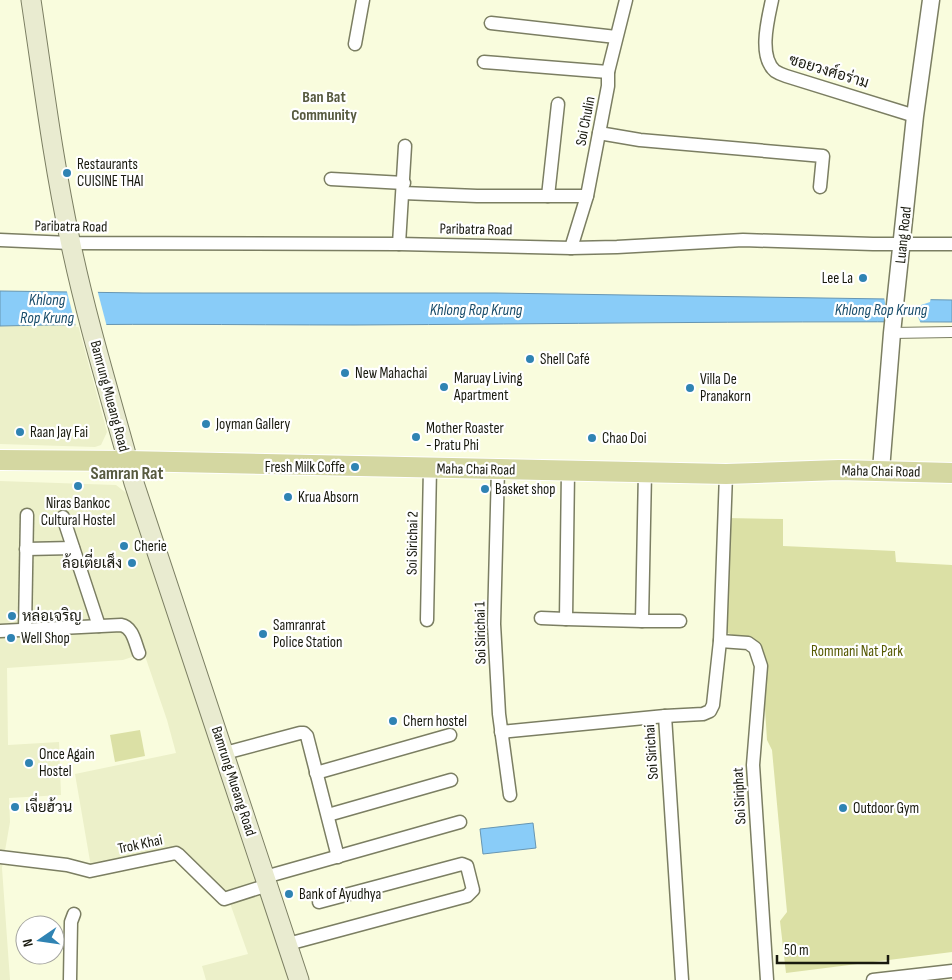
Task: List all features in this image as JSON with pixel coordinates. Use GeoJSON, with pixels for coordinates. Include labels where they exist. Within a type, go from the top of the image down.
{"type":"FeatureCollection","features":[{"type":"Feature","properties":{"kind":"main road","name":"Bamrung Mueang Road"},"geometry":{"type":"LineString","coordinates":[[31,0],[61,198],[70,243],[99,358],[128,461],[300,980]]}},
{"type":"Feature","properties":{"kind":"main road","name":"Maha Chai Road"},"geometry":{"type":"LineString","coordinates":[[0,460],[726,474],[802,470],[881,470],[952,473]]}},
{"type":"Feature","properties":{"kind":"street"},"geometry":{"type":"LineString","coordinates":[[355,44],[363,0]]}},
{"type":"Feature","properties":{"kind":"street","name":"Soi Chulin"},"geometry":{"type":"LineString","coordinates":[[571,248],[587,196],[608,86],[608,72],[626,0]]}},
{"type":"Feature","properties":{"kind":"street","name":"ซอยวงศ์อร่าม"},"geometry":{"type":"LineString","coordinates":[[772,0],[765,43],[767,56],[774,70],[786,76],[915,116]]}},
{"type":"Feature","properties":{"kind":"street","name":"Luang Road"},"geometry":{"type":"LineString","coordinates":[[881,470],[901,244],[929,0]]}},
{"type":"Feature","properties":{"kind":"street"},"geometry":{"type":"LineString","coordinates":[[491,23],[616,37]]}},
{"type":"Feature","properties":{"kind":"street"},"geometry":{"type":"LineString","coordinates":[[484,62],[608,72]]}},
{"type":"Feature","properties":{"kind":"street"},"geometry":{"type":"LineString","coordinates":[[548,196],[558,104]]}},
{"type":"Feature","properties":{"kind":"street"},"geometry":{"type":"LineString","coordinates":[[599,133],[640,140],[823,156],[820,187]]}},
{"type":"Feature","properties":{"kind":"street"},"geometry":{"type":"LineString","coordinates":[[399,244],[404,188],[405,146]]}},
{"type":"Feature","properties":{"kind":"street"},"geometry":{"type":"LineString","coordinates":[[331,179],[477,196],[587,196]]}},
{"type":"Feature","properties":{"kind":"street","name":"Paribatra Road"},"geometry":{"type":"LineString","coordinates":[[0,240],[70,243],[399,244],[571,248],[743,240],[952,244]]}},
{"type":"Feature","properties":{"kind":"street"},"geometry":{"type":"LineString","coordinates":[[892,333],[952,332]]}},
{"type":"Feature","properties":{"kind":"street","name":"Soi Sirichai 2"},"geometry":{"type":"LineString","coordinates":[[427,620],[430,468]]}},
{"type":"Feature","properties":{"kind":"street","name":"Soi Sirichai 1"},"geometry":{"type":"LineString","coordinates":[[498,469],[494,624],[499,714],[510,796]]}},
{"type":"Feature","properties":{"kind":"street"},"geometry":{"type":"LineString","coordinates":[[566,619],[568,471]]}},
{"type":"Feature","properties":{"kind":"street"},"geometry":{"type":"LineString","coordinates":[[642,621],[645,472]]}},
{"type":"Feature","properties":{"kind":"street","name":"Soi Sirichai"},"geometry":{"type":"LineString","coordinates":[[682,980],[665,716],[703,714],[710,712],[713,705],[720,641],[726,474]]}},
{"type":"Feature","properties":{"kind":"street"},"geometry":{"type":"LineString","coordinates":[[25,630],[27,515]]}},
{"type":"Feature","properties":{"kind":"street"},"geometry":{"type":"LineString","coordinates":[[63,517],[99,626]]}},
{"type":"Feature","properties":{"kind":"street"},"geometry":{"type":"LineString","coordinates":[[26,548],[73,548]]}},
{"type":"Feature","properties":{"kind":"street"},"geometry":{"type":"LineString","coordinates":[[541,618],[680,621]]}},
{"type":"Feature","properties":{"kind":"street"},"geometry":{"type":"LineString","coordinates":[[0,631],[127,626],[130,629],[139,653]]}},
{"type":"Feature","properties":{"kind":"street","name":"Soi Siriphat"},"geometry":{"type":"LineString","coordinates":[[720,641],[748,643],[755,648],[761,666],[753,765],[767,980]]}},
{"type":"Feature","properties":{"kind":"street"},"geometry":{"type":"LineString","coordinates":[[501,732],[665,716]]}},
{"type":"Feature","properties":{"kind":"street"},"geometry":{"type":"LineString","coordinates":[[225,753],[304,733],[307,736],[338,857]]}},
{"type":"Feature","properties":{"kind":"street"},"geometry":{"type":"LineString","coordinates":[[316,773],[450,735]]}},
{"type":"Feature","properties":{"kind":"street"},"geometry":{"type":"LineString","coordinates":[[328,815],[451,780]]}},
{"type":"Feature","properties":{"kind":"street"},"geometry":{"type":"LineString","coordinates":[[266,881],[338,857],[460,822]]}},
{"type":"Feature","properties":{"kind":"street","name":"Trok Khai"},"geometry":{"type":"LineString","coordinates":[[0,857],[68,865],[90,870],[176,853],[224,899],[266,881]]}},
{"type":"Feature","properties":{"kind":"street"},"geometry":{"type":"LineString","coordinates":[[288,944],[467,896],[472,890],[467,866],[462,864],[319,902]]}},
{"type":"Feature","properties":{"kind":"street"},"geometry":{"type":"LineString","coordinates":[[70,980],[70,922],[74,914]]}},
{"type":"Feature","properties":{"kind":"street"},"geometry":{"type":"LineString","coordinates":[[873,980],[952,971]]}},
{"type":"Feature","properties":{"kind":"shaded area"},"geometry":{"type":"Polygon","coordinates":[[[78,325],[107,432],[101,445],[95,447],[0,444],[0,326],[78,325]]]}},
{"type":"Feature","properties":{"kind":"shaded area"},"geometry":{"type":"Polygon","coordinates":[[[0,481],[116,485],[129,495],[295,980],[206,980],[202,966],[248,954],[226,892],[182,849],[91,867],[75,774],[176,753],[144,653],[123,660],[7,668],[8,745],[59,742],[61,795],[9,798],[10,822],[2,868],[10,980],[0,980],[0,481]]]}},
{"type":"Feature","properties":{"kind":"green space","name":"Rommani Nat Park"},"geometry":{"type":"Polygon","coordinates":[[[726,518],[783,519],[783,546],[895,551],[896,562],[952,565],[952,952],[786,973],[780,921],[787,912],[772,750],[767,740],[761,647],[723,631],[726,518]]]}},
{"type":"Feature","properties":{"kind":"green space"},"geometry":{"type":"Polygon","coordinates":[[[140,730],[145,756],[115,762],[110,735],[140,730]]]}},
{"type":"Feature","properties":{"kind":"water","name":"Khlong Rop Krung"},"geometry":{"type":"Polygon","coordinates":[[[0,291],[495,293],[952,300],[952,322],[0,326],[0,291]]]}},
{"type":"Feature","properties":{"kind":"water"},"geometry":{"type":"Polygon","coordinates":[[[533,823],[536,848],[483,854],[480,829],[533,823]]]}},
{"type":"Feature","properties":{"kind":"pier"},"geometry":{"type":"Polygon","coordinates":[[[66,288],[97,289],[107,327],[76,327],[66,288]]]}},
{"type":"Feature","properties":{"kind":"pier"},"geometry":{"type":"Polygon","coordinates":[[[884,297],[931,297],[930,302],[921,305],[918,317],[921,324],[884,324],[887,313],[884,297]]]}},
{"type":"Feature","properties":{"kind":"place","name":"Restaurants CUISINE THAI"},"geometry":{"type":"Point","coordinates":[67,173]}},
{"type":"Feature","properties":{"kind":"place","name":"Lee La"},"geometry":{"type":"Point","coordinates":[863,278]}},
{"type":"Feature","properties":{"kind":"place","name":"Shell Café"},"geometry":{"type":"Point","coordinates":[530,359]}},
{"type":"Feature","properties":{"kind":"place","name":"New Mahachai"},"geometry":{"type":"Point","coordinates":[345,373]}},
{"type":"Feature","properties":{"kind":"place","name":"Maruay Living Apartment"},"geometry":{"type":"Point","coordinates":[444,387]}},
{"type":"Feature","properties":{"kind":"place","name":"Villa De Pranakorn"},"geometry":{"type":"Point","coordinates":[690,388]}},
{"type":"Feature","properties":{"kind":"place","name":"Joyman Gallery"},"geometry":{"type":"Point","coordinates":[206,424]}},
{"type":"Feature","properties":{"kind":"place","name":"Raan Jay Fai"},"geometry":{"type":"Point","coordinates":[20,432]}},
{"type":"Feature","properties":{"kind":"place","name":"Mother Roaster - Pratu Phi"},"geometry":{"type":"Point","coordinates":[416,437]}},
{"type":"Feature","properties":{"kind":"place","name":"Chao Doi"},"geometry":{"type":"Point","coordinates":[592,438]}},
{"type":"Feature","properties":{"kind":"place","name":"Fresh Milk Coffe"},"geometry":{"type":"Point","coordinates":[355,467]}},
{"type":"Feature","properties":{"kind":"place","name":"Niras Bankoc Cultural Hostel"},"geometry":{"type":"Point","coordinates":[78,486]}},
{"type":"Feature","properties":{"kind":"place","name":"Basket shop"},"geometry":{"type":"Point","coordinates":[485,489]}},
{"type":"Feature","properties":{"kind":"place","name":"Krua Absorn"},"geometry":{"type":"Point","coordinates":[288,497]}},
{"type":"Feature","properties":{"kind":"place","name":"Cherie"},"geometry":{"type":"Point","coordinates":[124,546]}},
{"type":"Feature","properties":{"kind":"place","name":"ล้อเตี่ยเส็ง"},"geometry":{"type":"Point","coordinates":[132,563]}},
{"type":"Feature","properties":{"kind":"place","name":"หล่อเจริญ"},"geometry":{"type":"Point","coordinates":[12,616]}},
{"type":"Feature","properties":{"kind":"place","name":"Samranrat Police Station"},"geometry":{"type":"Point","coordinates":[263,634]}},
{"type":"Feature","properties":{"kind":"place","name":"Well Shop"},"geometry":{"type":"Point","coordinates":[11,638]}},
{"type":"Feature","properties":{"kind":"place","name":"Chern hostel"},"geometry":{"type":"Point","coordinates":[393,721]}},
{"type":"Feature","properties":{"kind":"place","name":"Once Again Hostel"},"geometry":{"type":"Point","coordinates":[29,763]}},
{"type":"Feature","properties":{"kind":"place","name":"เจี่ยฮ้วน"},"geometry":{"type":"Point","coordinates":[15,807]}},
{"type":"Feature","properties":{"kind":"place","name":"Outdoor Gym"},"geometry":{"type":"Point","coordinates":[843,808]}},
{"type":"Feature","properties":{"kind":"place","name":"Bank of Ayudhya"},"geometry":{"type":"Point","coordinates":[289,894]}},
{"type":"Feature","properties":{"kind":"district","name":"Ban Bat Community"},"geometry":{"type":"Point","coordinates":[324,105]}},
{"type":"Feature","properties":{"kind":"district","name":"Samran Rat"},"geometry":{"type":"Point","coordinates":[127,473]}}]}
